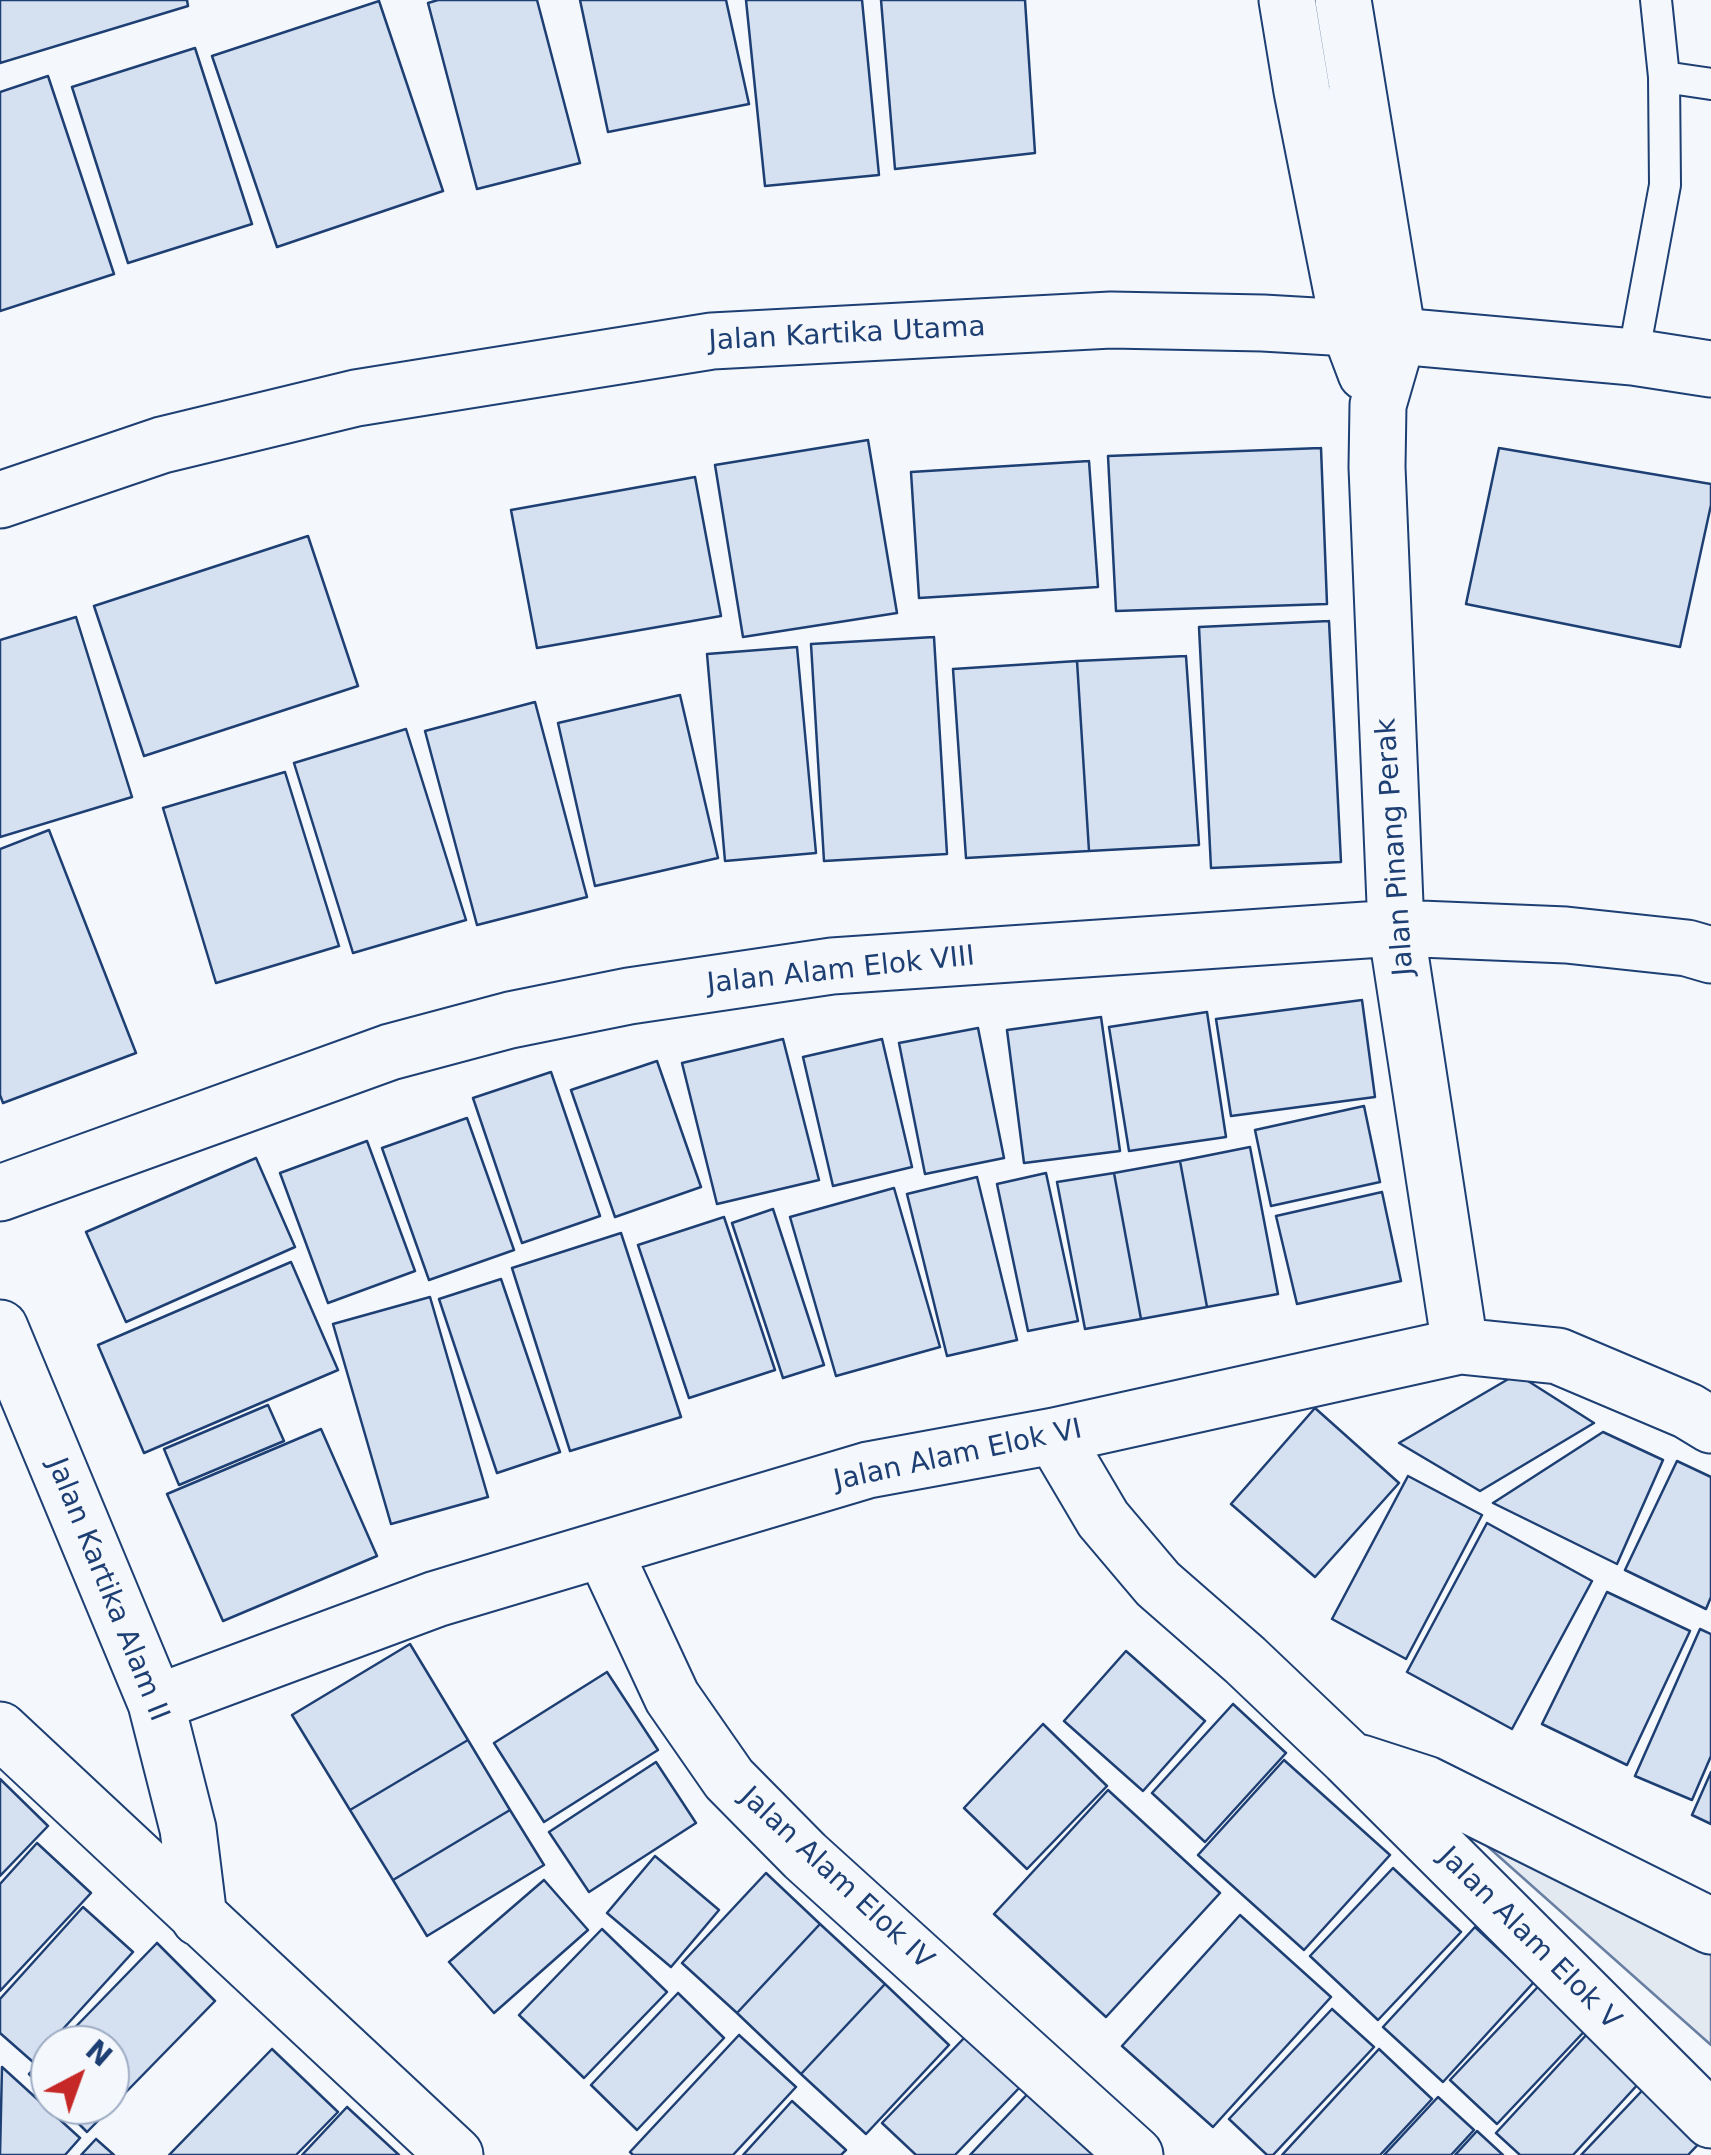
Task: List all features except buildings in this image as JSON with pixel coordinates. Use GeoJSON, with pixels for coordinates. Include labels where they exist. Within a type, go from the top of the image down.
{"type":"FeatureCollection","features":[{"type":"Feature","properties":{"kind":"street","name":"Jalan Pinang Perak"},"geometry":{"type":"LineString","coordinates":[[1288,0],[1302,90],[1374,332]]}},
{"type":"Feature","properties":{"kind":"street","name":"Jalan Pinang Perak"},"geometry":{"type":"LineString","coordinates":[[1343,0],[1374,332],[1396,928],[1460,1346]]}},
{"type":"Feature","properties":{"kind":"street","name":"Jalan Kartika Utama"},"geometry":{"type":"LineString","coordinates":[[0,500],[162,445],[356,398],[712,342],[1111,320],[1374,332],[1711,369]]}},
{"type":"Feature","properties":{"kind":"street","name":"Jalan Alam Elok VIII"},"geometry":{"type":"LineString","coordinates":[[0,1193],[390,1052],[510,1020],[629,996],[832,966],[1396,928],[1566,936],[1687,948],[1711,955]]}},
{"type":"Feature","properties":{"kind":"street","name":"Jalan Kartika Alam II"},"geometry":{"type":"LineString","coordinates":[[0,1328],[156,1703],[188,1829],[200,1918]]}},
{"type":"Feature","properties":{"kind":"street","name":"Jalan Alam Elok VI"},"geometry":{"type":"LineString","coordinates":[[156,1703],[436,1598],[868,1470],[1054,1436],[1460,1346],[1558,1356],[1688,1411],[1711,1425]]}},
{"type":"Feature","properties":{"kind":"street","name":"Jalan Alam Elok V"},"geometry":{"type":"LineString","coordinates":[[1054,1436],[1103,1518],[1158,1584],[1348,1758],[1711,2120]]}},
{"type":"Feature","properties":{"kind":"street","name":"Jalan Alam Elok IV"},"geometry":{"type":"LineString","coordinates":[[604,1551],[672,1698],[730,1779],[805,1856],[1136,2155]]}},
{"type":"Feature","properties":{"kind":"street"},"geometry":{"type":"LineString","coordinates":[[0,1730],[454,2155]]}},
{"type":"Feature","properties":{"kind":"street","name":"Jalan Alam Elok V"},"geometry":{"type":"LineString","coordinates":[[1348,1758],[1426,1784],[1711,1926]]}},
{"type":"Feature","properties":{"kind":"lane"},"geometry":{"type":"LineString","coordinates":[[1633,358],[1665,185],[1664,78],[1656,0]]}},
{"type":"Feature","properties":{"kind":"lane"},"geometry":{"type":"LineString","coordinates":[[1664,78],[1711,84]]}},
{"type":"Feature","properties":{"kind":"shaded area"},"geometry":{"type":"Polygon","coordinates":[[[1423,1789],[1711,1955],[1711,2045],[1423,1789]]]}}]}
